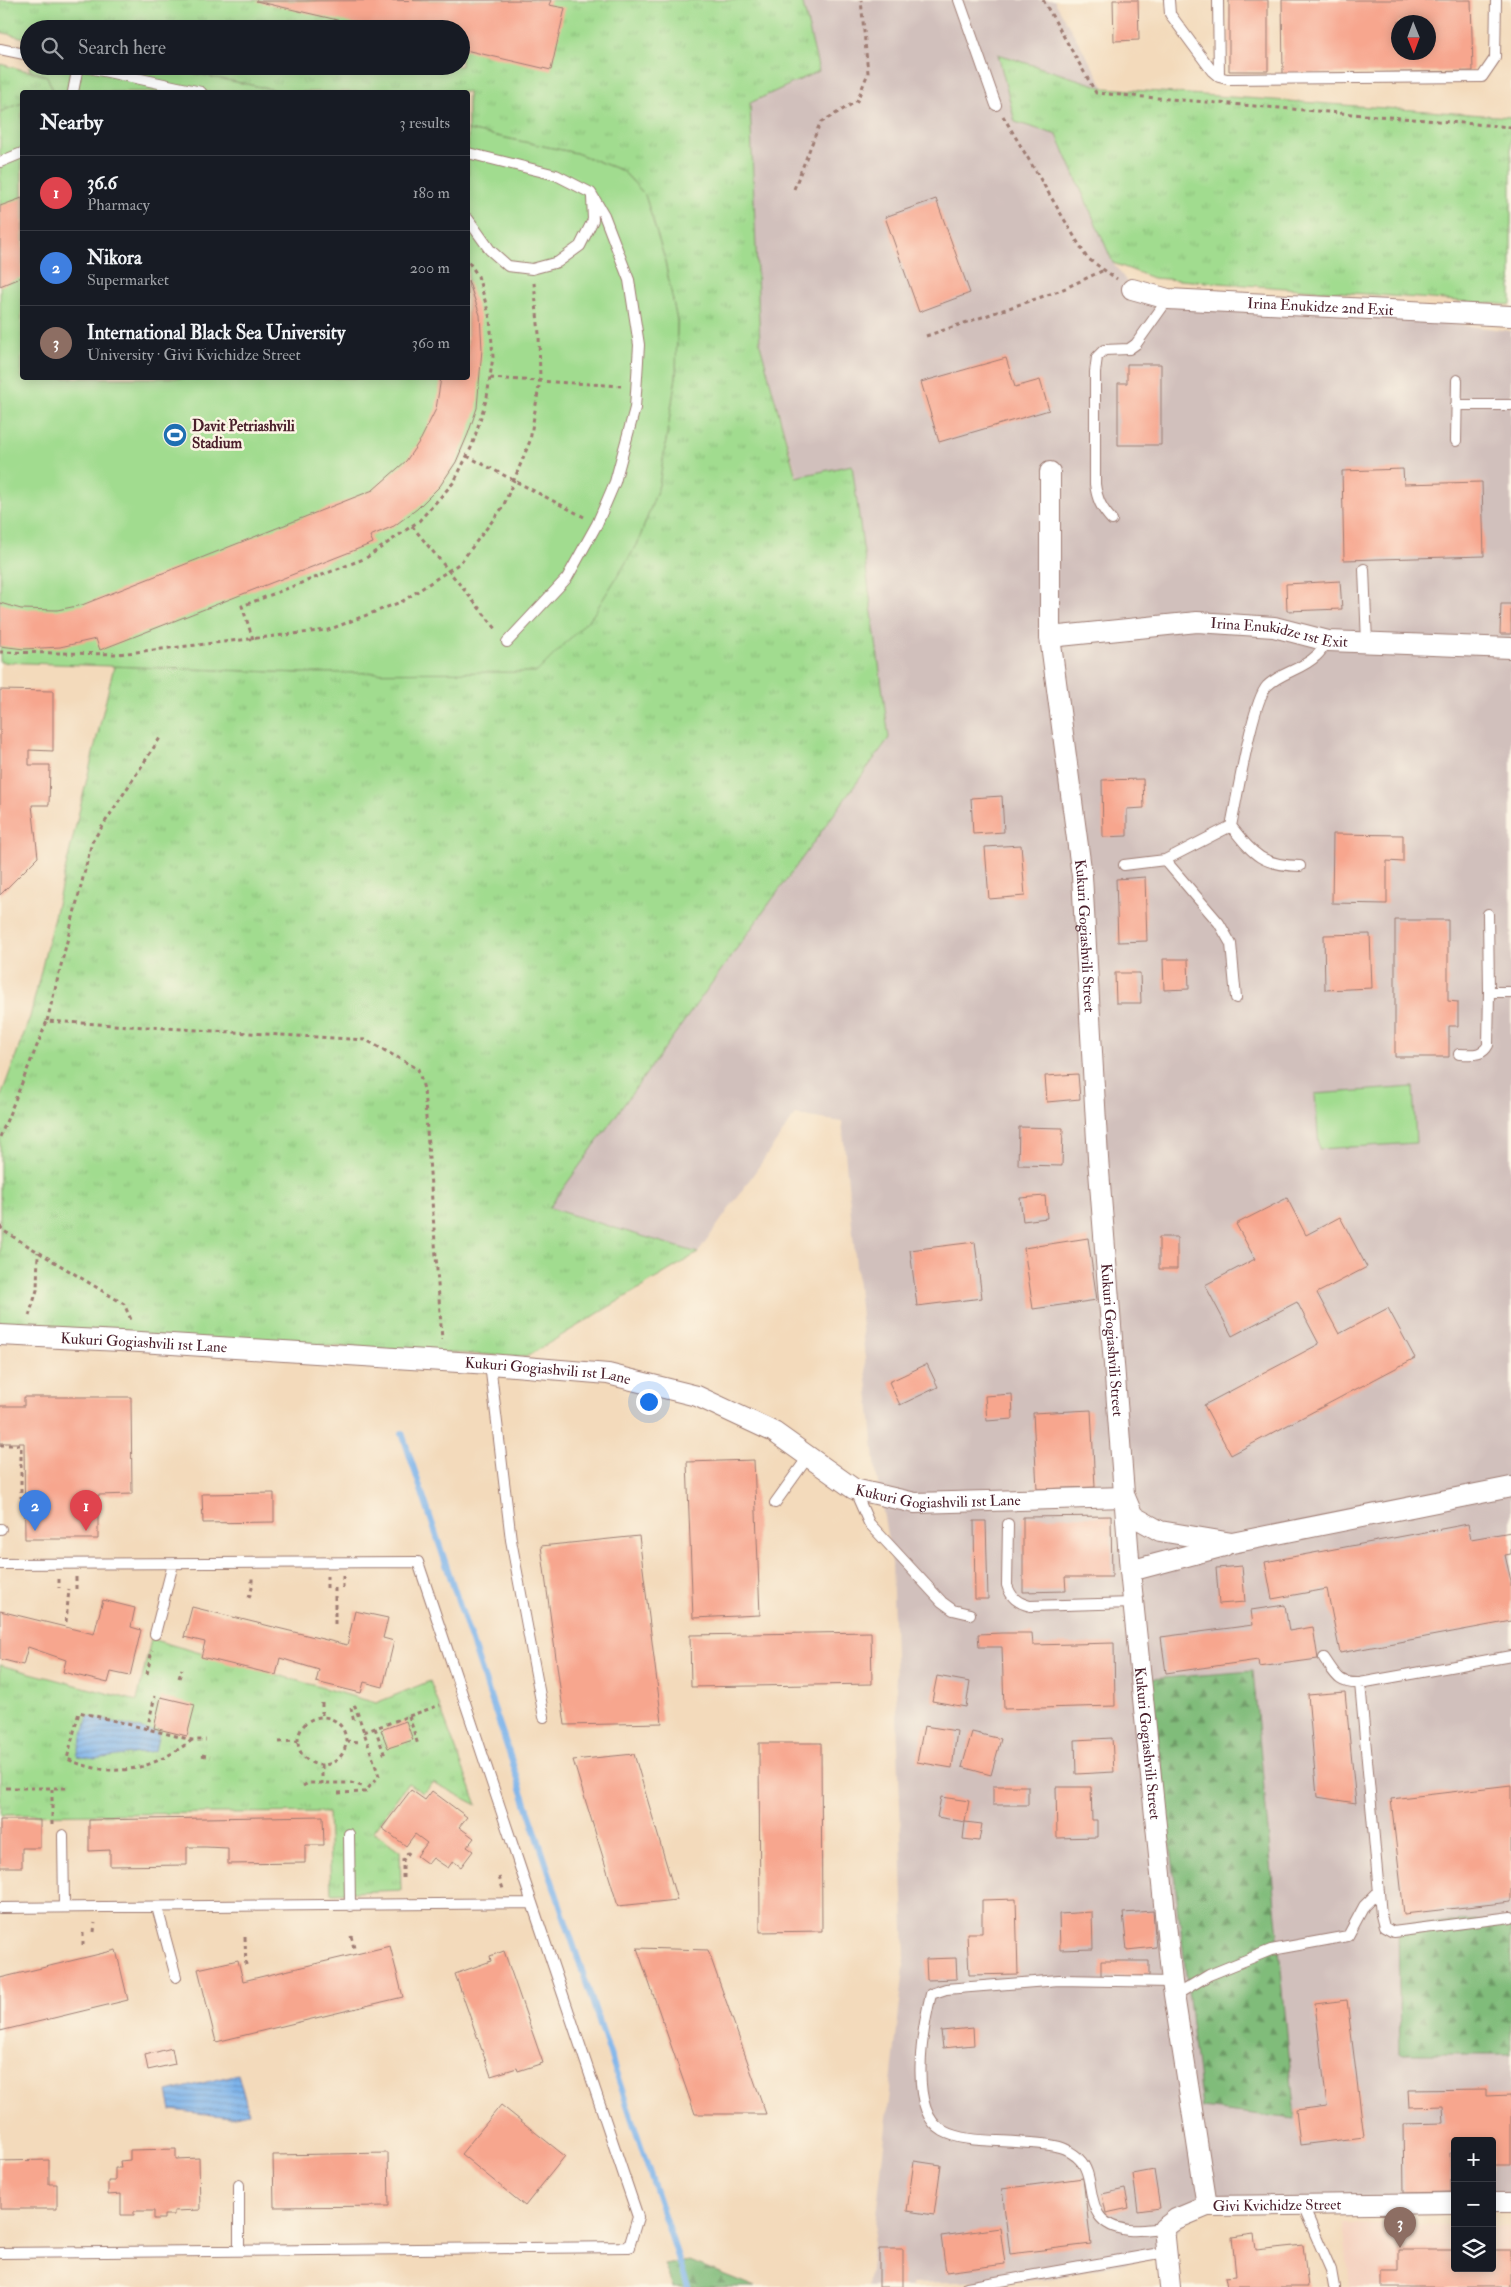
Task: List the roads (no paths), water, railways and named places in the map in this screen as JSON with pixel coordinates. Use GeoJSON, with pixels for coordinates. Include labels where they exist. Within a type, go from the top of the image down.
{"type":"FeatureCollection","features":[{"type":"Feature","properties":{"kind":"street","name":"Irina Enukidze 2nd Exit"},"geometry":{"type":"LineString","coordinates":[[1132,289],[1168,299],[1511,316]]}},
{"type":"Feature","properties":{"kind":"street","name":"Kukuri Gogiashvili Street"},"geometry":{"type":"LineString","coordinates":[[1050,472],[1050,637],[1082,876],[1098,1158],[1130,1572],[1173,1989],[1207,2206]]}},
{"type":"Feature","properties":{"kind":"street","name":"Irina Enukidze 1st Exit"},"geometry":{"type":"LineString","coordinates":[[1050,637],[1197,622],[1274,627],[1328,641],[1511,648]]}},
{"type":"Feature","properties":{"kind":"street","name":"Kukuri Gogiashvili 1st Lane"},"geometry":{"type":"LineString","coordinates":[[5,1336],[140,1342],[444,1361],[608,1374],[697,1396],[774,1432],[854,1489],[915,1503],[1125,1497]]}},
{"type":"Feature","properties":{"kind":"street"},"geometry":{"type":"LineString","coordinates":[[1130,1572],[1232,1543],[1511,1487]]}},
{"type":"Feature","properties":{"kind":"street"},"geometry":{"type":"LineString","coordinates":[[1125,1497],[1133,1516],[1160,1531],[1232,1543]]}},
{"type":"Feature","properties":{"kind":"street"},"geometry":{"type":"LineString","coordinates":[[1496,2202],[1511,2202]]}},
{"type":"Feature","properties":{"kind":"street","name":"Givi Kvichidze Street"},"geometry":{"type":"LineString","coordinates":[[1164,2228],[1176,2219],[1207,2206],[1451,2203]]}},
{"type":"Feature","properties":{"kind":"street"},"geometry":{"type":"LineString","coordinates":[[1164,2228],[1170,2287]]}},
{"type":"Feature","properties":{"kind":"lane"},"geometry":{"type":"LineString","coordinates":[[959,0],[996,105]]}},
{"type":"Feature","properties":{"kind":"lane"},"geometry":{"type":"LineString","coordinates":[[1169,0],[1170,14],[1212,71],[1219,77],[1482,77],[1495,58],[1496,0]]}},
{"type":"Feature","properties":{"kind":"lane"},"geometry":{"type":"LineString","coordinates":[[1218,0],[1219,77]]}},
{"type":"Feature","properties":{"kind":"lane"},"geometry":{"type":"LineString","coordinates":[[0,48],[20,53]]}},
{"type":"Feature","properties":{"kind":"lane"},"geometry":{"type":"LineString","coordinates":[[73,90],[77,75]]}},
{"type":"Feature","properties":{"kind":"lane"},"geometry":{"type":"LineString","coordinates":[[121,75],[191,90]]}},
{"type":"Feature","properties":{"kind":"lane"},"geometry":{"type":"LineString","coordinates":[[0,162],[20,154]]}},
{"type":"Feature","properties":{"kind":"lane"},"geometry":{"type":"LineString","coordinates":[[470,154],[556,174],[592,193],[604,215],[629,280],[639,345],[635,408],[615,482],[598,524],[567,578],[507,642]]}},
{"type":"Feature","properties":{"kind":"lane"},"geometry":{"type":"LineString","coordinates":[[470,221],[490,250],[508,266],[532,269],[558,262],[580,246],[594,220],[592,193]]}},
{"type":"Feature","properties":{"kind":"lane"},"geometry":{"type":"LineString","coordinates":[[1112,520],[1100,503],[1096,484],[1095,372],[1097,357],[1104,350],[1129,349],[1136,344],[1168,299]]}},
{"type":"Feature","properties":{"kind":"lane"},"geometry":{"type":"LineString","coordinates":[[1456,442],[1457,380]]}},
{"type":"Feature","properties":{"kind":"lane"},"geometry":{"type":"LineString","coordinates":[[1456,405],[1511,405]]}},
{"type":"Feature","properties":{"kind":"lane"},"geometry":{"type":"LineString","coordinates":[[1364,569],[1367,643]]}},
{"type":"Feature","properties":{"kind":"lane"},"geometry":{"type":"LineString","coordinates":[[1231,826],[1254,714],[1266,687],[1283,673],[1301,666],[1316,657],[1328,641]]}},
{"type":"Feature","properties":{"kind":"lane"},"geometry":{"type":"LineString","coordinates":[[1124,865],[1165,860],[1231,826]]}},
{"type":"Feature","properties":{"kind":"lane"},"geometry":{"type":"LineString","coordinates":[[1231,826],[1253,853],[1277,865],[1300,866]]}},
{"type":"Feature","properties":{"kind":"lane"},"geometry":{"type":"LineString","coordinates":[[1165,860],[1219,923],[1231,944],[1236,998]]}},
{"type":"Feature","properties":{"kind":"lane"},"geometry":{"type":"LineString","coordinates":[[1459,1054],[1479,1054],[1488,1046],[1488,914]]}},
{"type":"Feature","properties":{"kind":"lane"},"geometry":{"type":"LineString","coordinates":[[1489,992],[1511,992]]}},
{"type":"Feature","properties":{"kind":"lane"},"geometry":{"type":"LineString","coordinates":[[490,1364],[510,1540],[544,1717]]}},
{"type":"Feature","properties":{"kind":"lane"},"geometry":{"type":"LineString","coordinates":[[775,1503],[808,1457]]}},
{"type":"Feature","properties":{"kind":"lane"},"geometry":{"type":"LineString","coordinates":[[854,1489],[869,1523],[942,1602],[953,1610],[970,1614]]}},
{"type":"Feature","properties":{"kind":"lane"},"geometry":{"type":"LineString","coordinates":[[1008,1524],[1007,1585],[1010,1595],[1020,1603],[1030,1606],[1133,1603]]}},
{"type":"Feature","properties":{"kind":"lane"},"geometry":{"type":"LineString","coordinates":[[0,1564],[418,1562],[638,2217],[629,2247],[0,2253]]}},
{"type":"Feature","properties":{"kind":"lane"},"geometry":{"type":"LineString","coordinates":[[155,1634],[173,1564]]}},
{"type":"Feature","properties":{"kind":"lane"},"geometry":{"type":"LineString","coordinates":[[1324,1658],[1338,1678],[1347,1684],[1360,1684],[1511,1656]]}},
{"type":"Feature","properties":{"kind":"lane"},"geometry":{"type":"LineString","coordinates":[[1360,1684],[1380,1915],[1384,1928],[1393,1932],[1511,1917]]}},
{"type":"Feature","properties":{"kind":"lane"},"geometry":{"type":"LineString","coordinates":[[349,1834],[350,1906]]}},
{"type":"Feature","properties":{"kind":"lane"},"geometry":{"type":"LineString","coordinates":[[63,1835],[64,1907]]}},
{"type":"Feature","properties":{"kind":"lane"},"geometry":{"type":"LineString","coordinates":[[1164,2228],[1129,2230],[1111,2226],[1103,2221],[1091,2199],[1086,2174],[1080,2160],[1064,2148],[1034,2143],[961,2137],[943,2131],[932,2122],[925,2107],[920,2071],[925,2019],[931,1994],[946,1989],[1059,1980],[1173,1989],[1271,1950],[1348,1936],[1364,1906],[1378,1892]]}},
{"type":"Feature","properties":{"kind":"lane"},"geometry":{"type":"LineString","coordinates":[[0,1908],[532,1904]]}},
{"type":"Feature","properties":{"kind":"lane"},"geometry":{"type":"LineString","coordinates":[[156,1906],[176,1977]]}},
{"type":"Feature","properties":{"kind":"lane"},"geometry":{"type":"LineString","coordinates":[[239,2185],[239,2250]]}},
{"type":"Feature","properties":{"kind":"lane"},"geometry":{"type":"LineString","coordinates":[[1302,2204],[1331,2270],[1334,2287]]}},
{"type":"Feature","properties":{"kind":"lane"},"geometry":{"type":"LineString","coordinates":[[967,2287],[1166,2252]]}},
{"type":"Feature","properties":{"kind":"water"},"geometry":{"type":"Polygon","coordinates":[[[88,1716],[159,1733],[155,1751],[95,1759],[77,1756],[88,1716]]]}},
{"type":"Feature","properties":{"kind":"water"},"geometry":{"type":"Polygon","coordinates":[[[238,2074],[249,2113],[231,2117],[171,2110],[167,2092],[238,2074]]]}},
{"type":"Feature","properties":{"kind":"waterway"},"geometry":{"type":"LineString","coordinates":[[402,1433],[688,2287]]}},
{"type":"Feature","properties":{"kind":"place","name":"Davit Petriashvili Stadium"},"geometry":{"type":"Point","coordinates":[175,435]}},
{"type":"Feature","properties":{"kind":"place","name":"Nikora"},"geometry":{"type":"Point","coordinates":[35,1531]}},
{"type":"Feature","properties":{"kind":"place","name":"36.6"},"geometry":{"type":"Point","coordinates":[86,1531]}},
{"type":"Feature","properties":{"kind":"place","name":"International Black Sea University"},"geometry":{"type":"Point","coordinates":[1400,2248]}}]}
